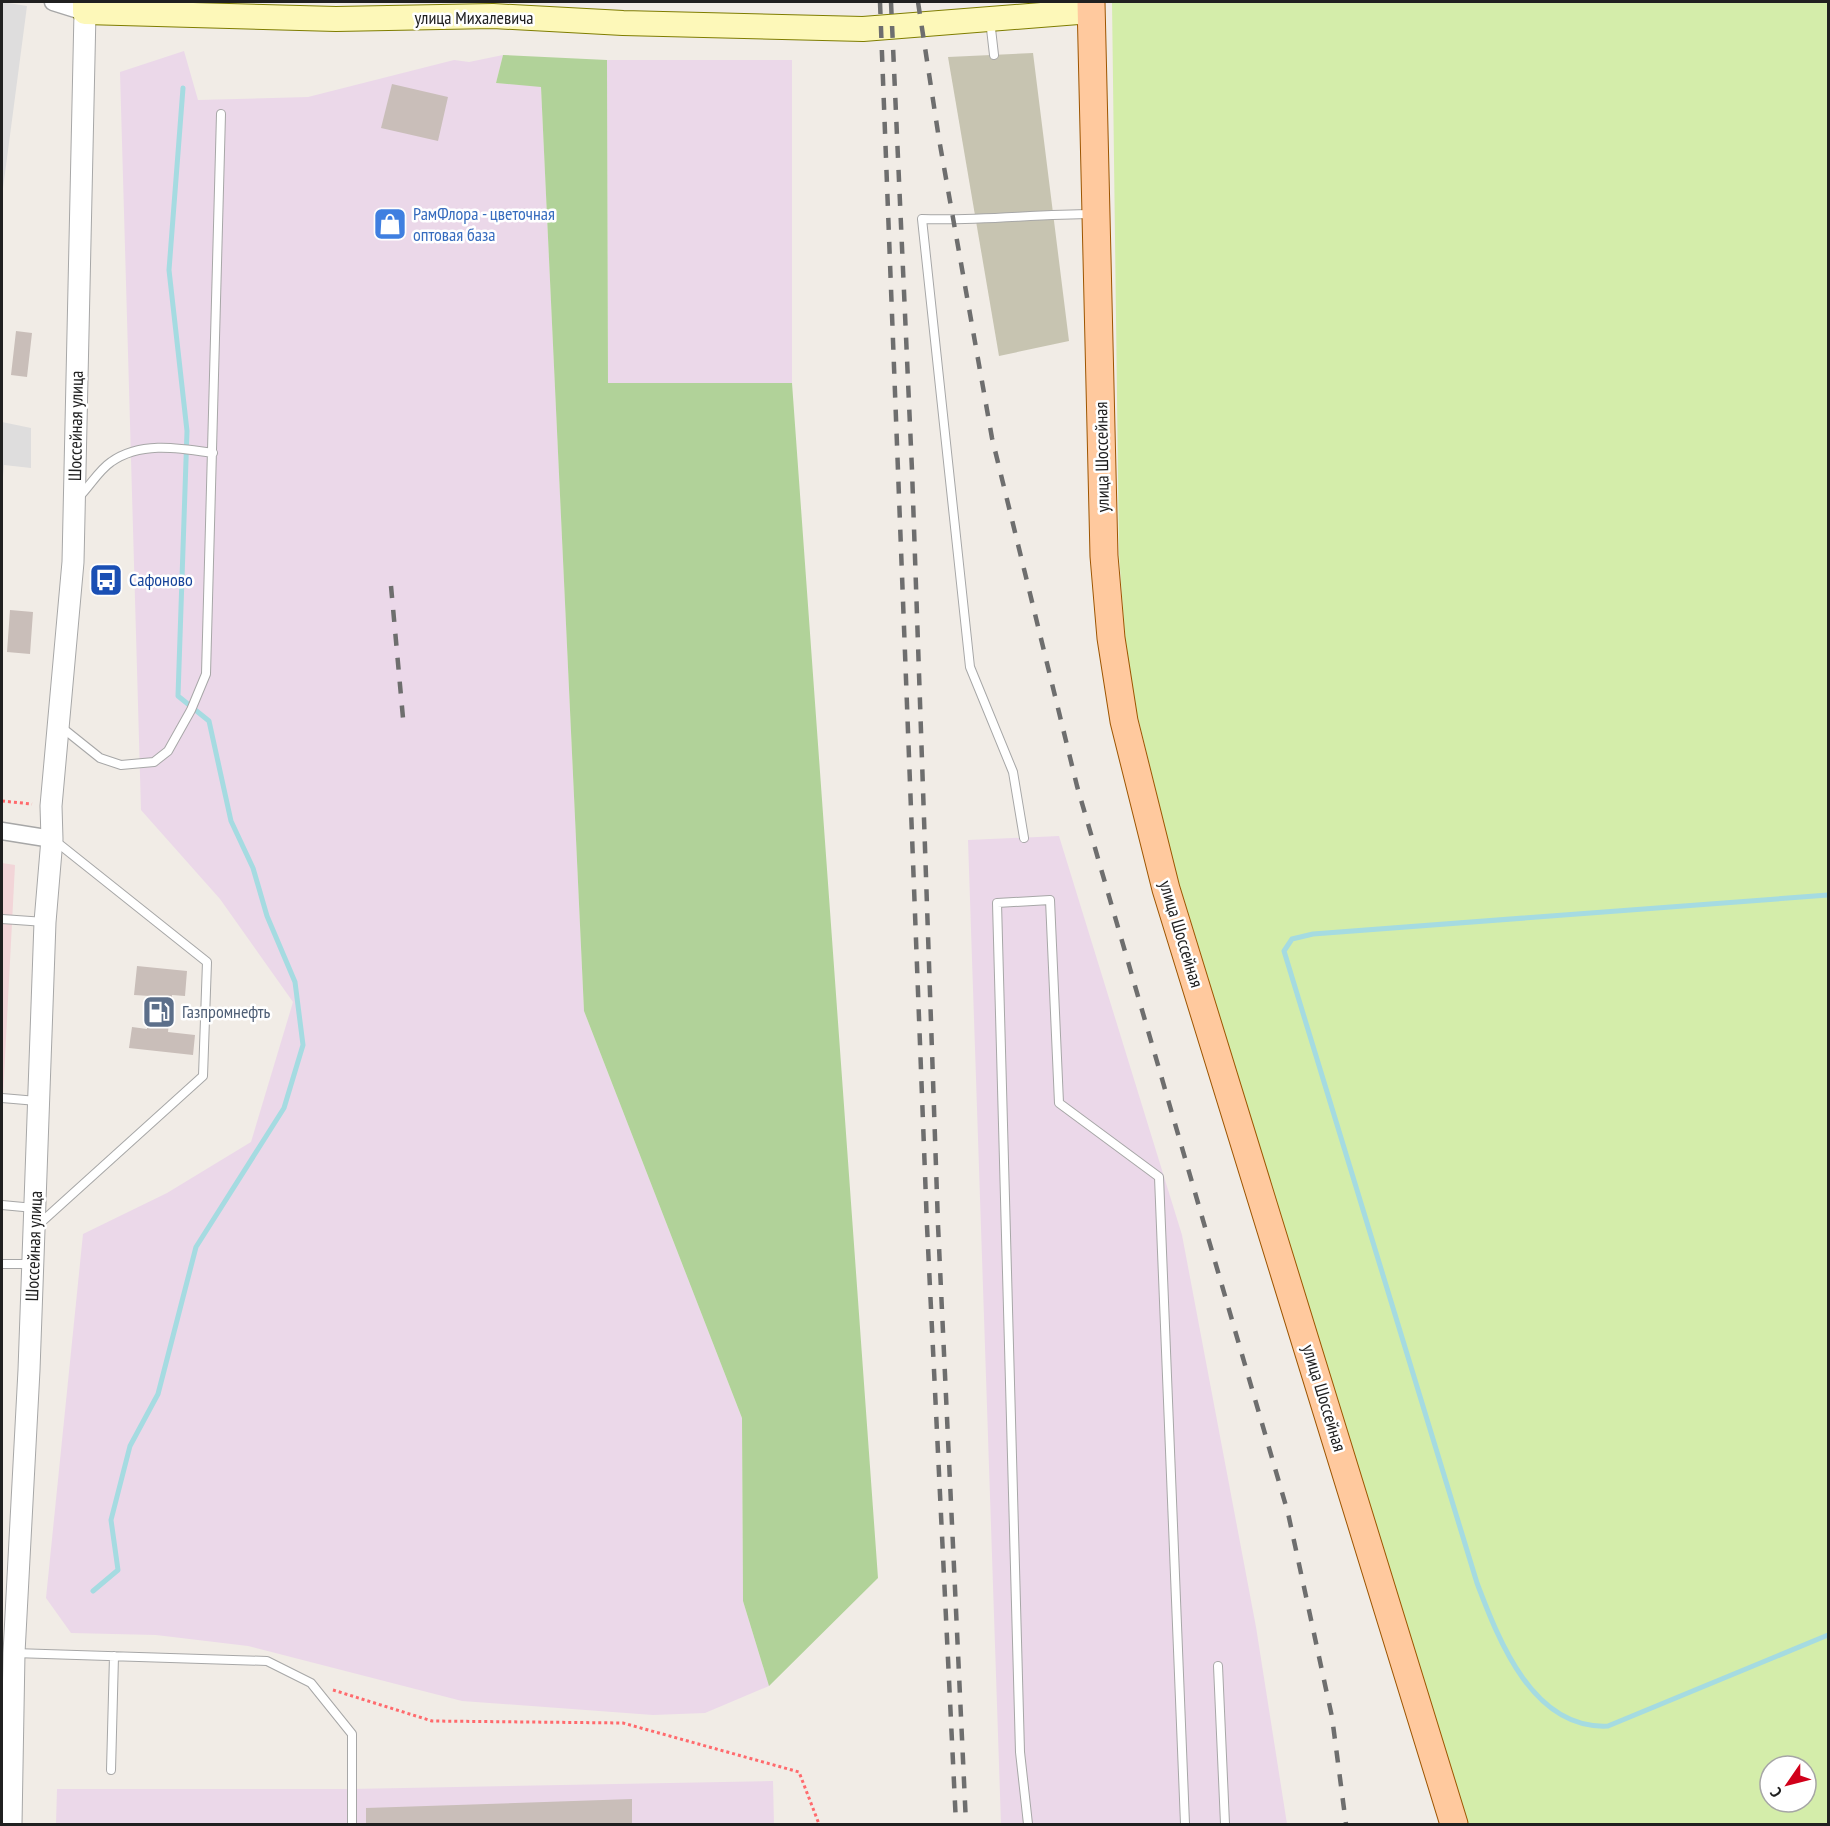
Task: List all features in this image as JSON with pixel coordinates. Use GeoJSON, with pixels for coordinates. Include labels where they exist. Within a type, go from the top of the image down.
{"type":"FeatureCollection","features":[{"type":"Feature","properties":{"kind":"main road","name":"улица Михалевича"},"geometry":{"type":"LineString","coordinates":[[85,7],[336,19],[493,16],[644,24],[863,29],[990,20],[1091,6]]}},
{"type":"Feature","properties":{"kind":"main road","name":"улица Шоссейная"},"geometry":{"type":"LineString","coordinates":[[1091,6],[1104,556],[1110,638],[1124,721],[1166,889],[1454,1824]]}},
{"type":"Feature","properties":{"kind":"street"},"geometry":{"type":"LineString","coordinates":[[52,2],[85,7]]}},
{"type":"Feature","properties":{"kind":"street","name":"Шоссейная улица"},"geometry":{"type":"LineString","coordinates":[[14,1653],[35,1218],[45,922],[52,839],[51,806],[73,562],[85,7]]}},
{"type":"Feature","properties":{"kind":"street"},"geometry":{"type":"LineString","coordinates":[[2,831],[52,839]]}},
{"type":"Feature","properties":{"kind":"street"},"geometry":{"type":"LineString","coordinates":[[11,1824],[7,1747],[14,1653]]}},
{"type":"Feature","properties":{"kind":"lane"},"geometry":{"type":"LineString","coordinates":[[990,20],[994,55]]}},
{"type":"Feature","properties":{"kind":"lane"},"geometry":{"type":"LineString","coordinates":[[58,724],[100,758],[121,765],[154,762],[168,751],[191,710],[206,674],[221,114]]}},
{"type":"Feature","properties":{"kind":"lane"},"geometry":{"type":"LineString","coordinates":[[1024,838],[1013,772],[970,668],[922,219],[976,220],[1053,214],[1096,214]]}},
{"type":"Feature","properties":{"kind":"lane"},"geometry":{"type":"LineString","coordinates":[[74,503],[111,462],[143,449],[169,447],[213,453]]}},
{"type":"Feature","properties":{"kind":"lane"},"geometry":{"type":"LineString","coordinates":[[2,1206],[35,1218],[203,1076],[207,963],[52,839]]}},
{"type":"Feature","properties":{"kind":"lane"},"geometry":{"type":"LineString","coordinates":[[1028,1824],[1020,1752],[997,903],[1050,900],[1059,1103],[1159,1177],[1185,1824]]}},
{"type":"Feature","properties":{"kind":"lane"},"geometry":{"type":"LineString","coordinates":[[2,919],[45,922]]}},
{"type":"Feature","properties":{"kind":"lane"},"geometry":{"type":"LineString","coordinates":[[2,1098],[39,1101]]}},
{"type":"Feature","properties":{"kind":"lane"},"geometry":{"type":"LineString","coordinates":[[2,1264],[33,1263]]}},
{"type":"Feature","properties":{"kind":"lane"},"geometry":{"type":"LineString","coordinates":[[14,1653],[267,1661],[311,1683],[352,1734],[352,1824]]}},
{"type":"Feature","properties":{"kind":"lane"},"geometry":{"type":"LineString","coordinates":[[111,1770],[114,1656]]}},
{"type":"Feature","properties":{"kind":"lane"},"geometry":{"type":"LineString","coordinates":[[1218,1666],[1225,1824]]}},
{"type":"Feature","properties":{"kind":"path"},"geometry":{"type":"LineString","coordinates":[[2,801],[51,806]]}},
{"type":"Feature","properties":{"kind":"path"},"geometry":{"type":"LineString","coordinates":[[311,1683],[432,1721],[623,1723],[799,1772],[819,1824]]}},
{"type":"Feature","properties":{"kind":"shaded area"},"geometry":{"type":"Polygon","coordinates":[[[2,2],[27,6],[2,196],[2,2]]]}},
{"type":"Feature","properties":{"kind":"shaded area"},"geometry":{"type":"Polygon","coordinates":[[[184,51],[198,100],[308,97],[454,60],[469,62],[503,55],[496,83],[541,86],[584,1011],[742,1418],[743,1601],[769,1686],[705,1713],[653,1715],[462,1701],[248,1646],[156,1635],[71,1633],[46,1598],[83,1234],[167,1193],[251,1142],[293,1002],[220,899],[141,810],[120,72],[184,51]]]}},
{"type":"Feature","properties":{"kind":"shaded area"},"geometry":{"type":"Polygon","coordinates":[[[1033,53],[1069,341],[999,356],[948,57],[1033,53]]]}},
{"type":"Feature","properties":{"kind":"shaded area"},"geometry":{"type":"Polygon","coordinates":[[[607,60],[792,60],[792,383],[608,383],[607,60]]]}},
{"type":"Feature","properties":{"kind":"shaded area"},"geometry":{"type":"Polygon","coordinates":[[[2,422],[31,428],[31,468],[4,465],[2,489],[2,422]]]}},
{"type":"Feature","properties":{"kind":"shaded area"},"geometry":{"type":"Polygon","coordinates":[[[1059,836],[1182,1235],[1256,1627],[1287,1824],[1001,1824],[968,840],[1059,836]]]}},
{"type":"Feature","properties":{"kind":"shaded area"},"geometry":{"type":"Polygon","coordinates":[[[2,863],[15,865],[2,1116],[2,863]]]}},
{"type":"Feature","properties":{"kind":"shaded area"},"geometry":{"type":"Polygon","coordinates":[[[773,1781],[774,1824],[56,1824],[57,1789],[350,1789],[773,1781]]]}},
{"type":"Feature","properties":{"kind":"green space"},"geometry":{"type":"Polygon","coordinates":[[[1112,2],[1828,2],[1828,1824],[1468,1824],[1177,877],[1134,701],[1125,639],[1119,554],[1112,2]]]}},
{"type":"Feature","properties":{"kind":"green space"},"geometry":{"type":"Polygon","coordinates":[[[503,55],[607,60],[608,383],[792,383],[878,1578],[769,1686],[743,1601],[742,1418],[584,1011],[541,87],[496,83],[503,55]]]}},
{"type":"Feature","properties":{"kind":"building"},"geometry":{"type":"Polygon","coordinates":[[[392,84],[448,97],[438,141],[381,128],[392,84]]]}},
{"type":"Feature","properties":{"kind":"building"},"geometry":{"type":"Polygon","coordinates":[[[16,331],[32,333],[27,377],[11,375],[16,331]]]}},
{"type":"Feature","properties":{"kind":"building"},"geometry":{"type":"Polygon","coordinates":[[[10,610],[33,612],[30,654],[7,652],[10,610]]]}},
{"type":"Feature","properties":{"kind":"building","name":"Газпромнефть"},"geometry":{"type":"Polygon","coordinates":[[[137,966],[187,971],[185,996],[172,995],[168,1032],[195,1035],[193,1055],[129,1048],[132,1027],[147,1029],[150,996],[134,995],[137,966]]]}},
{"type":"Feature","properties":{"kind":"building"},"geometry":{"type":"Polygon","coordinates":[[[632,1799],[632,1824],[366,1824],[366,1808],[632,1799]]]}},
{"type":"Feature","properties":{"kind":"waterway"},"geometry":{"type":"LineString","coordinates":[[93,1591],[118,1570],[111,1520],[130,1446],[158,1394],[196,1247],[284,1108],[303,1045],[295,982],[267,916],[253,868],[231,821],[209,721],[178,696],[187,431],[169,270],[183,88]]}},
{"type":"Feature","properties":{"kind":"waterway"},"geometry":{"type":"LineString","coordinates":[[1828,895],[1313,934],[1292,939],[1284,951],[1477,1583],[1508,1655],[1523,1678],[1539,1698],[1559,1714],[1582,1723],[1608,1726],[1828,1635]]}},
{"type":"Feature","properties":{"kind":"railway"},"geometry":{"type":"LineString","coordinates":[[880,2],[927,1226],[956,1824]]}},
{"type":"Feature","properties":{"kind":"railway"},"geometry":{"type":"LineString","coordinates":[[891,2],[912,470],[938,1225],[966,1824]]}},
{"type":"Feature","properties":{"kind":"railway"},"geometry":{"type":"LineString","coordinates":[[918,2],[939,139],[992,438],[1077,786],[1288,1513],[1332,1717],[1346,1824]]}},
{"type":"Feature","properties":{"kind":"railway"},"geometry":{"type":"LineString","coordinates":[[391,586],[403,718]]}},
{"type":"Feature","properties":{"kind":"place","name":"РамФлора - цветочная оптовая база"},"geometry":{"type":"Point","coordinates":[390,224]}},
{"type":"Feature","properties":{"kind":"place","name":"Сафоново"},"geometry":{"type":"Point","coordinates":[106,580]}},
{"type":"Feature","properties":{"kind":"place","name":"Газпромнефть"},"geometry":{"type":"Point","coordinates":[159,1012]}}]}
